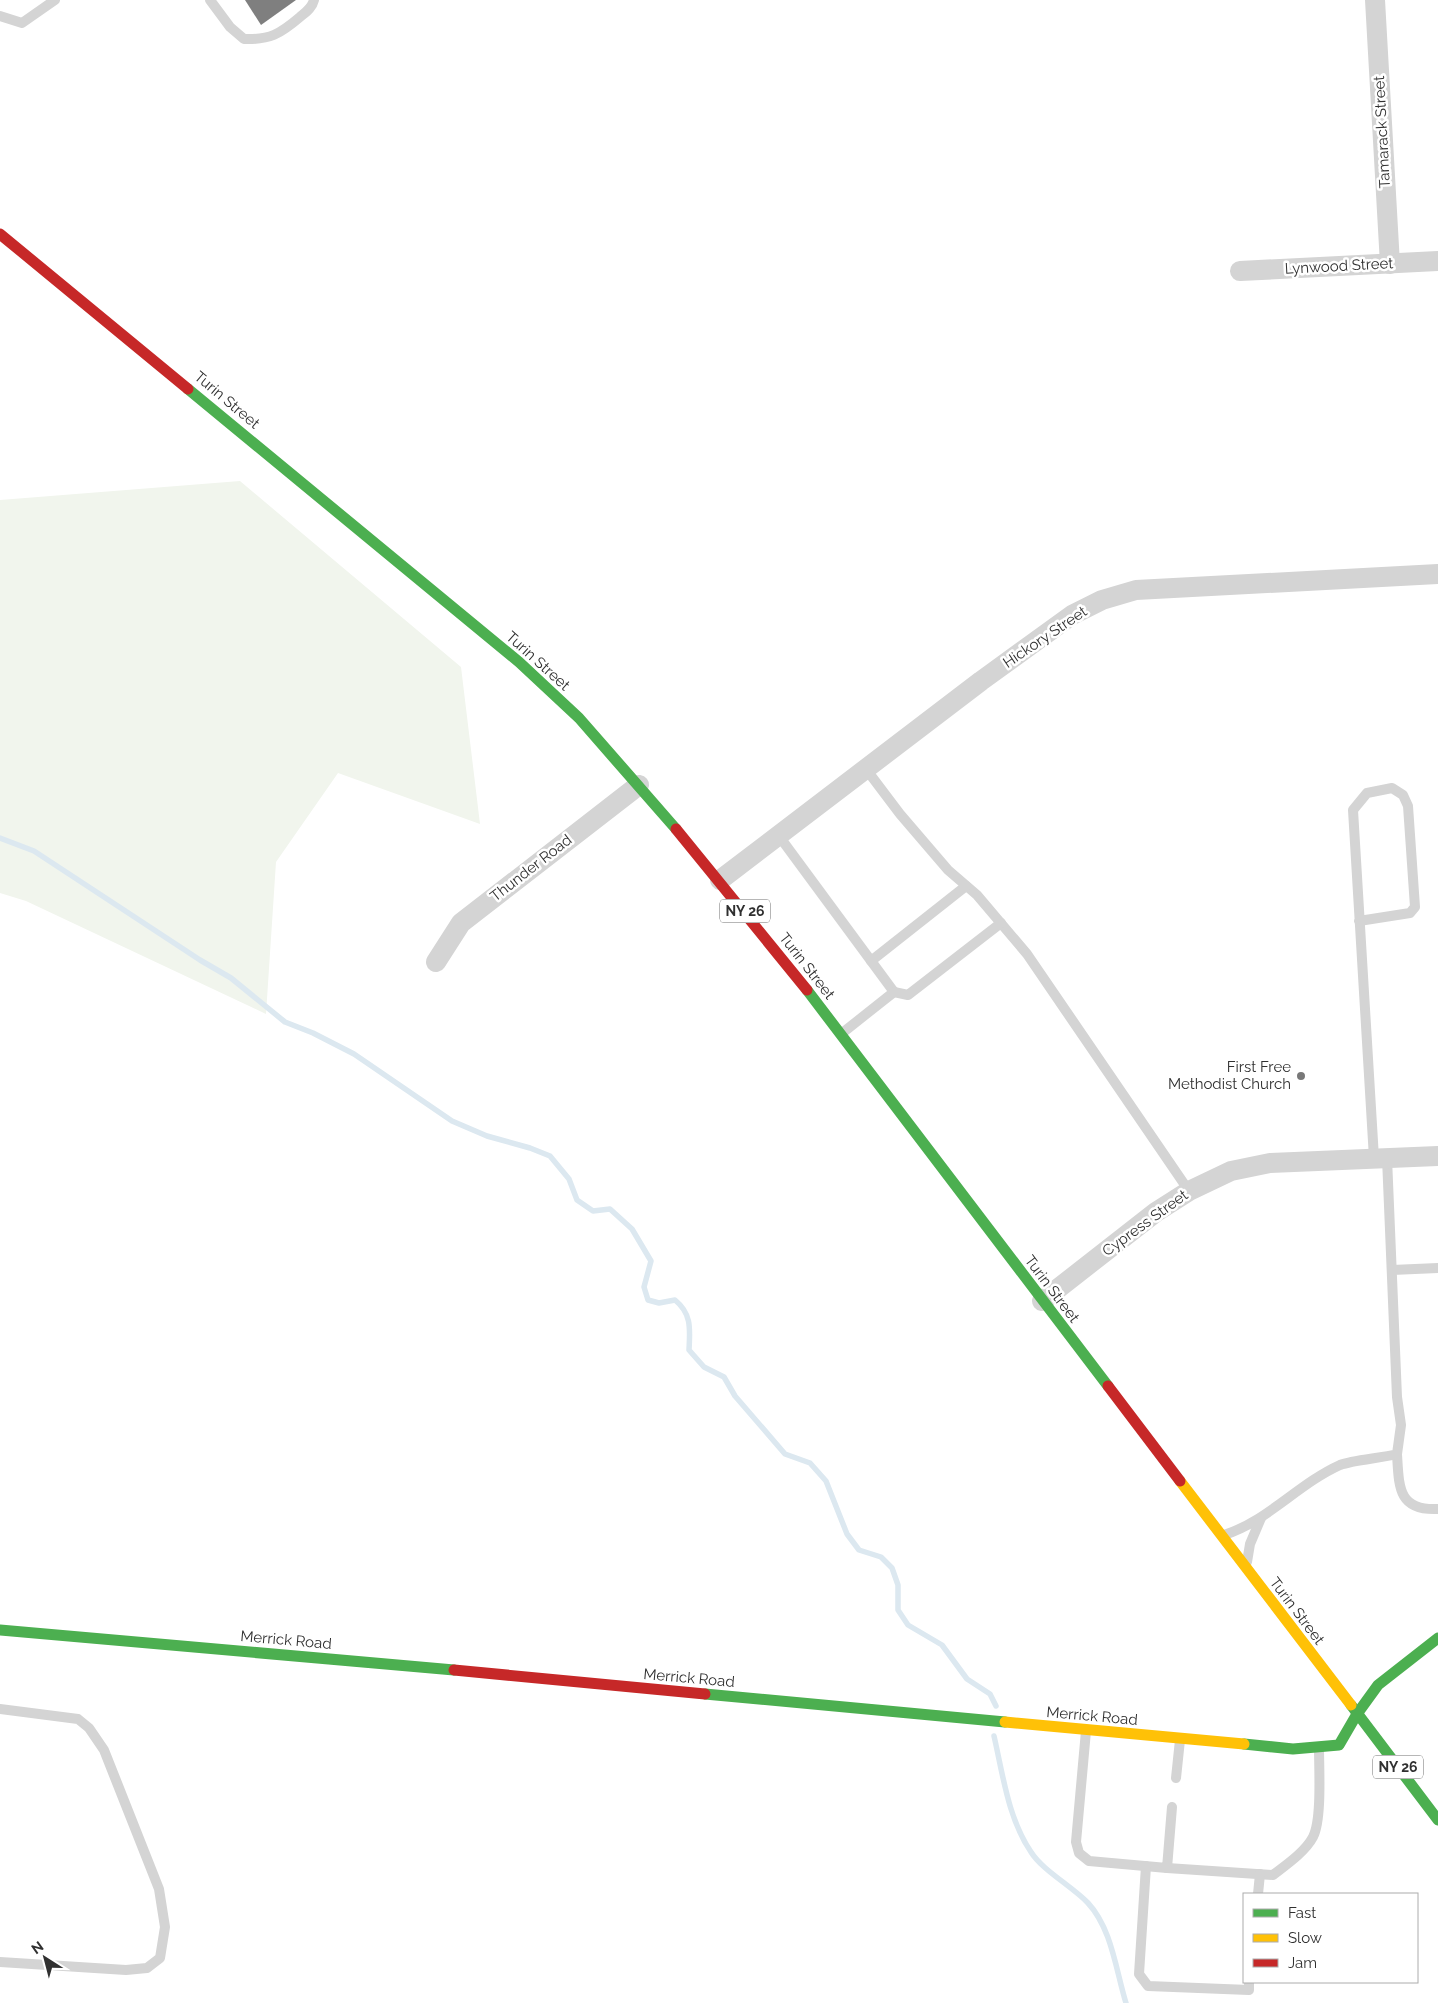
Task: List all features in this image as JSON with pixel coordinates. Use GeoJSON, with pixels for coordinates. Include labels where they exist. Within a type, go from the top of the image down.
{"type":"FeatureCollection","features":[{"type":"Feature","properties":{"kind":"main road","name":"Turin Street"},"geometry":{"type":"LineString","coordinates":[[0,234],[519,662],[579,718],[720,880],[840,1034],[1438,1820]]}},
{"type":"Feature","properties":{"kind":"main road","name":"Merrick Road"},"geometry":{"type":"LineString","coordinates":[[0,1630],[153,1642],[1293,1749],[1339,1746],[1357,1714]]}},
{"type":"Feature","properties":{"kind":"main road"},"geometry":{"type":"LineString","coordinates":[[1357,1714],[1378,1685],[1438,1638]]}},
{"type":"Feature","properties":{"kind":"street","name":"Tamarack Street"},"geometry":{"type":"LineString","coordinates":[[1375,0],[1390,264]]}},
{"type":"Feature","properties":{"kind":"street","name":"Lynwood Street"},"geometry":{"type":"LineString","coordinates":[[1240,271],[1438,261]]}},
{"type":"Feature","properties":{"kind":"street","name":"Hickory Street"},"geometry":{"type":"LineString","coordinates":[[720,880],[1072,615],[1102,600],[1136,590],[1438,574]]}},
{"type":"Feature","properties":{"kind":"street","name":"Thunder Road"},"geometry":{"type":"LineString","coordinates":[[436,962],[461,922],[639,785]]}},
{"type":"Feature","properties":{"kind":"street","name":"Cypress Street"},"geometry":{"type":"LineString","coordinates":[[1042,1301],[1156,1212],[1189,1190],[1231,1171],[1270,1163],[1438,1156]]}},
{"type":"Feature","properties":{"kind":"lane"},"geometry":{"type":"LineString","coordinates":[[0,16],[22,23],[55,0]]}},
{"type":"Feature","properties":{"kind":"lane"},"geometry":{"type":"LineString","coordinates":[[210,0],[230,27],[244,39],[261,40],[282,32],[313,6],[314,0]]}},
{"type":"Feature","properties":{"kind":"lane"},"geometry":{"type":"LineString","coordinates":[[866,769],[936,856],[966,886],[1027,954],[1189,1190]]}},
{"type":"Feature","properties":{"kind":"lane"},"geometry":{"type":"LineString","coordinates":[[1359,921],[1410,913],[1416,907],[1408,806],[1403,795],[1392,788],[1367,793],[1353,810],[1359,921],[1392,1270],[1397,1397],[1401,1425],[1397,1454],[1398,1480],[1404,1498],[1411,1506],[1425,1510],[1438,1509]]}},
{"type":"Feature","properties":{"kind":"lane"},"geometry":{"type":"LineString","coordinates":[[779,836],[894,992],[908,995],[1001,924]]}},
{"type":"Feature","properties":{"kind":"lane"},"geometry":{"type":"LineString","coordinates":[[871,961],[966,886]]}},
{"type":"Feature","properties":{"kind":"lane"},"geometry":{"type":"LineString","coordinates":[[840,1034],[894,992]]}},
{"type":"Feature","properties":{"kind":"lane"},"geometry":{"type":"LineString","coordinates":[[1392,1270],[1438,1268]]}},
{"type":"Feature","properties":{"kind":"lane"},"geometry":{"type":"LineString","coordinates":[[1221,1536],[1261,1518],[1315,1480],[1342,1464],[1397,1454]]}},
{"type":"Feature","properties":{"kind":"lane"},"geometry":{"type":"LineString","coordinates":[[1247,1570],[1250,1544],[1261,1518]]}},
{"type":"Feature","properties":{"kind":"lane"},"geometry":{"type":"LineString","coordinates":[[0,1710],[67,1716],[78,1719],[89,1728],[104,1750],[159,1889],[165,1927],[160,1958],[147,1968],[126,1970],[0,1962]]}},
{"type":"Feature","properties":{"kind":"lane"},"geometry":{"type":"LineString","coordinates":[[1086,1730],[1076,1842],[1079,1854],[1089,1861],[1167,1868],[1273,1875],[1312,1839],[1315,1830],[1320,1780],[1319,1747]]}},
{"type":"Feature","properties":{"kind":"lane"},"geometry":{"type":"LineString","coordinates":[[1176,1778],[1180,1739]]}},
{"type":"Feature","properties":{"kind":"lane"},"geometry":{"type":"LineString","coordinates":[[1167,1868],[1172,1807]]}},
{"type":"Feature","properties":{"kind":"lane"},"geometry":{"type":"LineString","coordinates":[[1146,1866],[1139,1974],[1142,1981],[1148,1986],[1249,1990],[1250,1983]]}},
{"type":"Feature","properties":{"kind":"lane"},"geometry":{"type":"LineString","coordinates":[[1258,1893],[1260,1874]]}},
{"type":"Feature","properties":{"kind":"shaded area"},"geometry":{"type":"Polygon","coordinates":[[[240,481],[461,667],[480,824],[338,773],[276,862],[266,1014],[26,901],[0,893],[0,500],[240,481]]]}},
{"type":"Feature","properties":{"kind":"building"},"geometry":{"type":"Polygon","coordinates":[[[245,0],[296,0],[261,25],[245,0]]]}},
{"type":"Feature","properties":{"kind":"waterway"},"geometry":{"type":"LineString","coordinates":[[0,838],[34,851],[200,960],[231,978],[285,1022],[313,1033],[354,1054],[452,1121],[487,1136],[530,1148],[550,1156],[569,1179],[577,1200],[593,1211],[610,1209],[632,1229],[651,1261],[644,1287],[648,1300],[659,1303],[675,1300],[681,1305],[689,1322],[689,1350],[704,1367],[724,1377],[735,1396],[785,1454],[810,1463],[826,1481],[847,1534],[859,1550],[881,1557],[892,1568],[898,1585],[898,1610],[908,1625],[942,1645],[967,1679],[990,1694],[996,1706]]}},
{"type":"Feature","properties":{"kind":"waterway"},"geometry":{"type":"LineString","coordinates":[[994,1736],[1007,1796],[1023,1839],[1036,1859],[1082,1897],[1096,1913],[1108,1938],[1126,2003]]}},
{"type":"Feature","properties":{"kind":"traffic: fast"},"geometry":{"type":"LineString","coordinates":[[188,389],[519,662],[579,718],[676,829]]}},
{"type":"Feature","properties":{"kind":"traffic: fast"},"geometry":{"type":"LineString","coordinates":[[807,990],[1108,1386]]}},
{"type":"Feature","properties":{"kind":"traffic: fast"},"geometry":{"type":"LineString","coordinates":[[0,1630],[454,1670]]}},
{"type":"Feature","properties":{"kind":"traffic: fast"},"geometry":{"type":"LineString","coordinates":[[1244,1744],[1293,1749],[1339,1745],[1357,1714],[1378,1685],[1438,1638]]}},
{"type":"Feature","properties":{"kind":"traffic: fast"},"geometry":{"type":"LineString","coordinates":[[705,1694],[1005,1722]]}},
{"type":"Feature","properties":{"kind":"traffic: fast"},"geometry":{"type":"LineString","coordinates":[[1351,1705],[1438,1820]]}},
{"type":"Feature","properties":{"kind":"traffic: slow"},"geometry":{"type":"LineString","coordinates":[[1180,1481],[1351,1705]]}},
{"type":"Feature","properties":{"kind":"traffic: slow"},"geometry":{"type":"LineString","coordinates":[[1005,1722],[1244,1744]]}},
{"type":"Feature","properties":{"kind":"traffic: jam"},"geometry":{"type":"LineString","coordinates":[[0,234],[188,389]]}},
{"type":"Feature","properties":{"kind":"traffic: jam"},"geometry":{"type":"LineString","coordinates":[[676,829],[807,990]]}},
{"type":"Feature","properties":{"kind":"traffic: jam"},"geometry":{"type":"LineString","coordinates":[[1108,1386],[1180,1481]]}},
{"type":"Feature","properties":{"kind":"traffic: jam"},"geometry":{"type":"LineString","coordinates":[[454,1670],[705,1694]]}},
{"type":"Feature","properties":{"kind":"place","name":"First Free Methodist Church"},"geometry":{"type":"Point","coordinates":[1301,1076]}}]}
